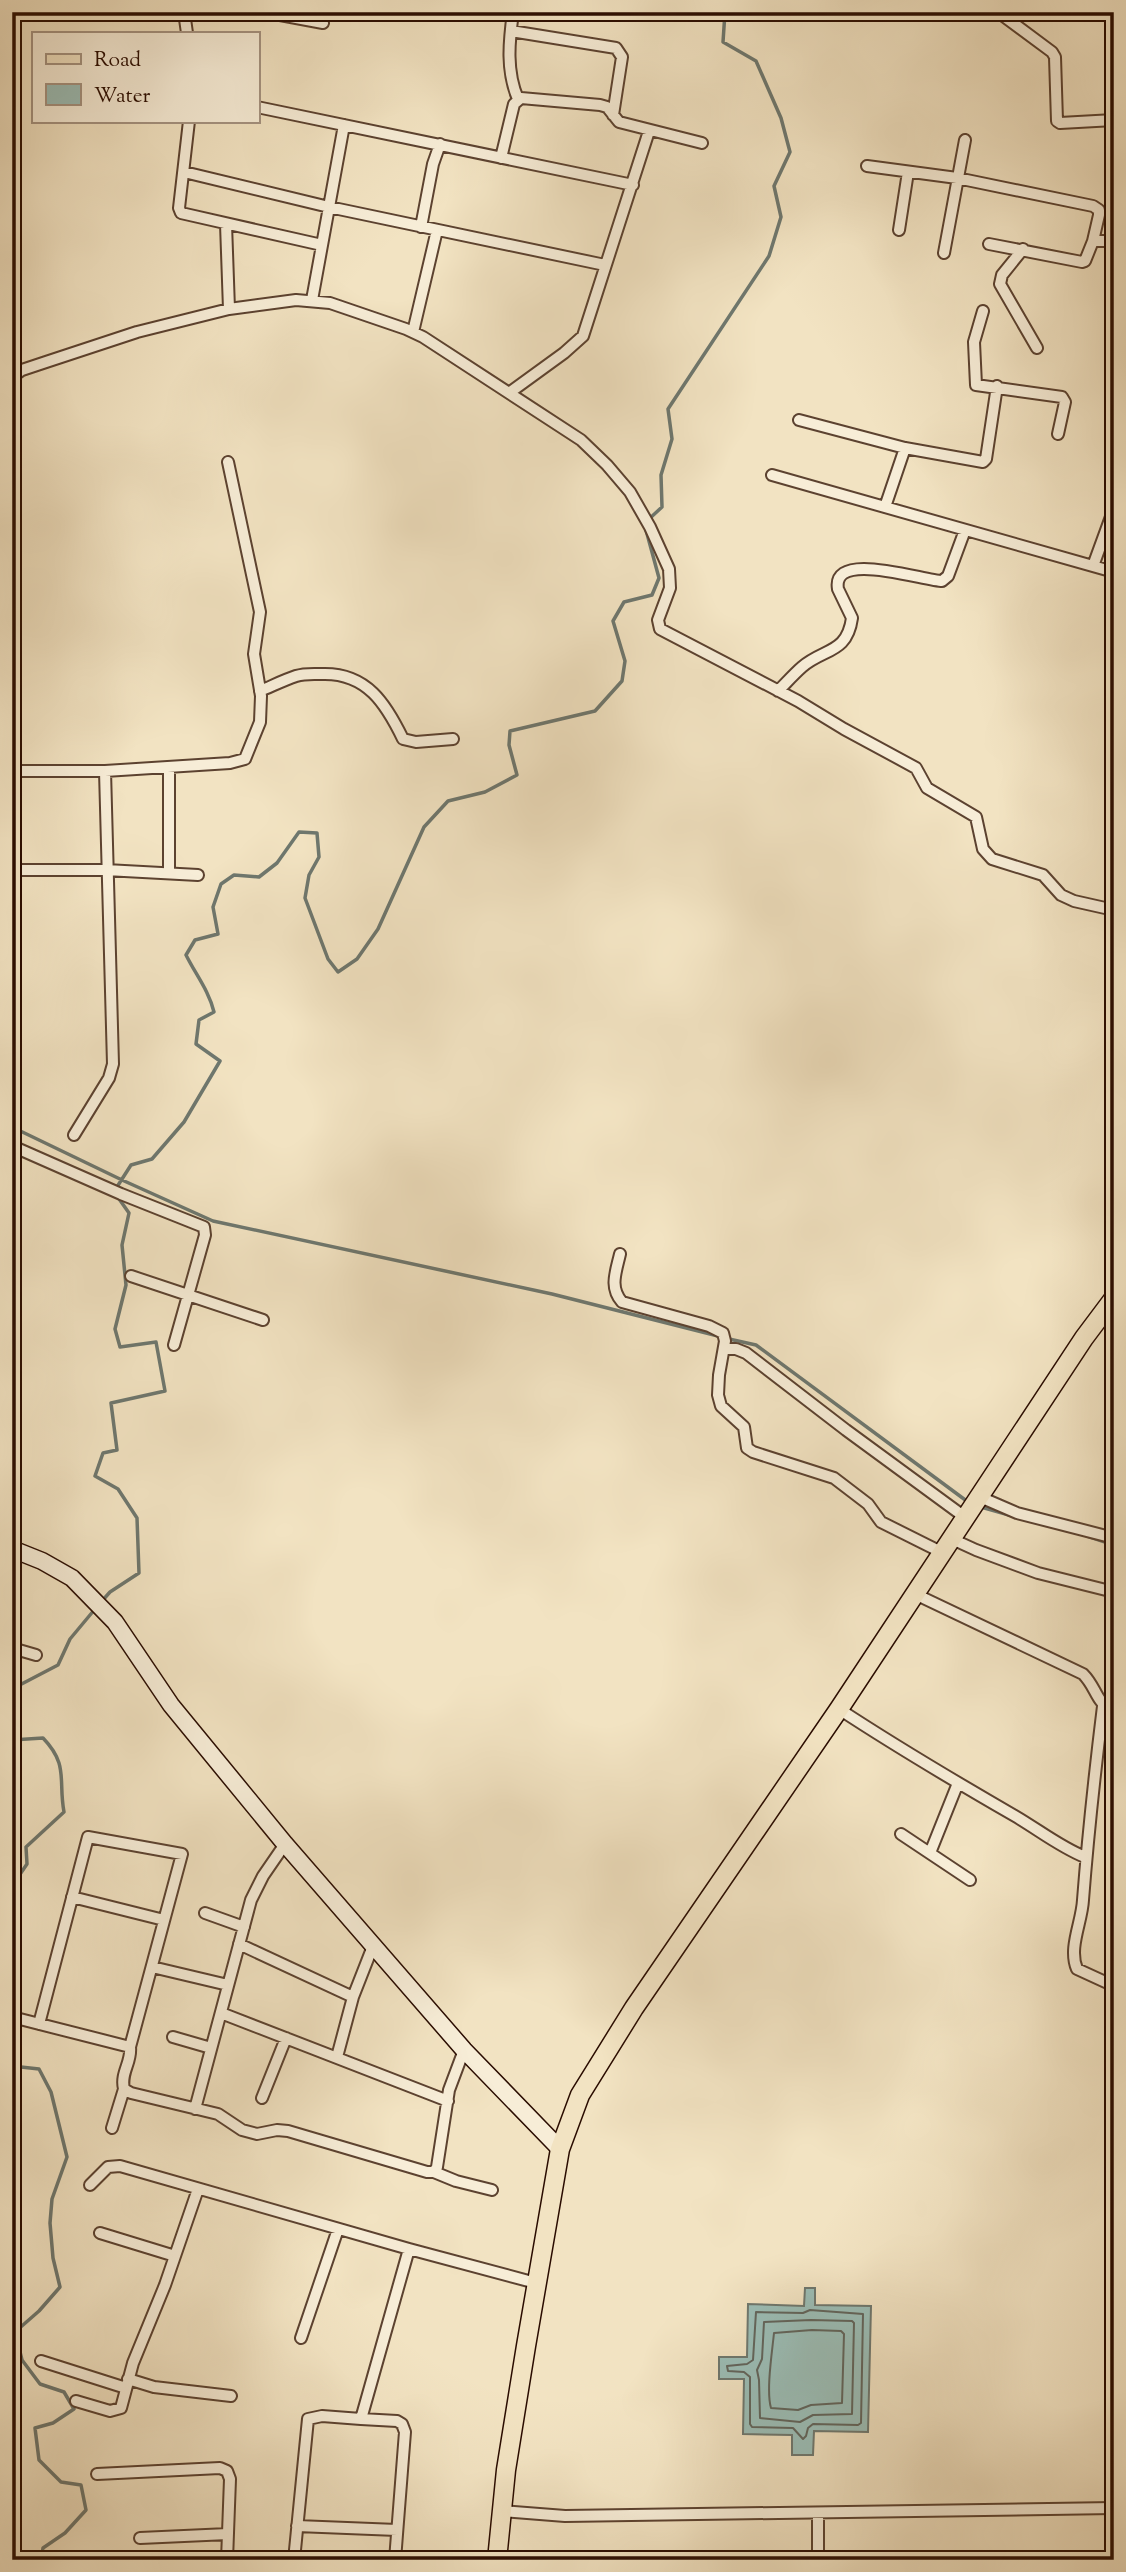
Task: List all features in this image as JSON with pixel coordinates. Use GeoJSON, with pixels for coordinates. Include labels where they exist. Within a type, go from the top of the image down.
{"type":"FeatureCollection","features":[{"type":"Feature","properties":{"kind":"main road"},"geometry":{"type":"LineString","coordinates":[[497,2560],[536,2283],[560,2149],[569,2120],[596,2066],[839,1709],[1084,1338],[1114,1298]]}},
{"type":"Feature","properties":{"kind":"street"},"geometry":{"type":"LineString","coordinates":[[184,12],[187,32]]}},
{"type":"Feature","properties":{"kind":"street"},"geometry":{"type":"LineString","coordinates":[[264,12],[323,23]]}},
{"type":"Feature","properties":{"kind":"street"},"geometry":{"type":"LineString","coordinates":[[513,12],[509,70],[518,99]]}},
{"type":"Feature","properties":{"kind":"street"},"geometry":{"type":"LineString","coordinates":[[998,12],[1055,57],[1057,121],[1114,120]]}},
{"type":"Feature","properties":{"kind":"street"},"geometry":{"type":"LineString","coordinates":[[511,31],[616,48],[622,57],[613,115]]}},
{"type":"Feature","properties":{"kind":"street"},"geometry":{"type":"LineString","coordinates":[[501,158],[514,104],[518,99],[530,97],[600,105],[607,107],[619,122],[702,143]]}},
{"type":"Feature","properties":{"kind":"street"},"geometry":{"type":"LineString","coordinates":[[259,107],[633,186]]}},
{"type":"Feature","properties":{"kind":"street"},"geometry":{"type":"LineString","coordinates":[[189,122],[179,208],[181,213],[322,245]]}},
{"type":"Feature","properties":{"kind":"street"},"geometry":{"type":"LineString","coordinates":[[312,300],[344,125]]}},
{"type":"Feature","properties":{"kind":"street"},"geometry":{"type":"LineString","coordinates":[[509,393],[583,336],[649,131]]}},
{"type":"Feature","properties":{"kind":"street"},"geometry":{"type":"LineString","coordinates":[[944,253],[965,140]]}},
{"type":"Feature","properties":{"kind":"street"},"geometry":{"type":"LineString","coordinates":[[421,227],[433,164],[440,144]]}},
{"type":"Feature","properties":{"kind":"street"},"geometry":{"type":"LineString","coordinates":[[867,166],[957,178],[1097,208],[1100,215],[1093,241],[1085,261],[1082,262],[989,244]]}},
{"type":"Feature","properties":{"kind":"street"},"geometry":{"type":"LineString","coordinates":[[184,172],[329,207],[605,265]]}},
{"type":"Feature","properties":{"kind":"street"},"geometry":{"type":"LineString","coordinates":[[899,230],[908,172]]}},
{"type":"Feature","properties":{"kind":"street"},"geometry":{"type":"LineString","coordinates":[[226,224],[229,309]]}},
{"type":"Feature","properties":{"kind":"street"},"geometry":{"type":"LineString","coordinates":[[413,332],[438,230]]}},
{"type":"Feature","properties":{"kind":"street"},"geometry":{"type":"LineString","coordinates":[[1093,241],[1114,241]]}},
{"type":"Feature","properties":{"kind":"street"},"geometry":{"type":"LineString","coordinates":[[1023,249],[1002,275],[1000,284],[1037,348]]}},
{"type":"Feature","properties":{"kind":"street"},"geometry":{"type":"LineString","coordinates":[[12,377],[22,370],[137,332],[229,309],[296,300],[330,303],[413,332],[581,440],[630,492],[669,569],[670,588],[658,620],[660,629],[916,768],[928,788],[976,817],[983,849],[992,859],[1037,871],[1044,875],[1061,895],[1074,901],[1114,910]]}},
{"type":"Feature","properties":{"kind":"street"},"geometry":{"type":"LineString","coordinates":[[983,311],[974,342],[975,381],[979,386],[997,386],[1062,397],[1065,402],[1058,434]]}},
{"type":"Feature","properties":{"kind":"street"},"geometry":{"type":"LineString","coordinates":[[799,420],[905,448],[981,462],[985,461],[997,386]]}},
{"type":"Feature","properties":{"kind":"street"},"geometry":{"type":"LineString","coordinates":[[885,507],[905,448]]}},
{"type":"Feature","properties":{"kind":"street"},"geometry":{"type":"LineString","coordinates":[[12,771],[105,771],[230,764],[245,759],[260,722],[260,691],[254,654],[260,612],[229,462]]}},
{"type":"Feature","properties":{"kind":"street"},"geometry":{"type":"LineString","coordinates":[[772,475],[1114,572]]}},
{"type":"Feature","properties":{"kind":"street"},"geometry":{"type":"LineString","coordinates":[[1093,566],[1112,514]]}},
{"type":"Feature","properties":{"kind":"street"},"geometry":{"type":"LineString","coordinates":[[778,691],[803,666],[832,652],[842,642],[852,618],[838,589],[841,575],[870,568],[942,580],[948,576],[965,530]]}},
{"type":"Feature","properties":{"kind":"street"},"geometry":{"type":"LineString","coordinates":[[260,691],[296,676],[330,673],[344,675],[367,685],[380,697],[403,738],[416,742],[453,739]]}},
{"type":"Feature","properties":{"kind":"street"},"geometry":{"type":"LineString","coordinates":[[169,767],[169,873]]}},
{"type":"Feature","properties":{"kind":"street"},"geometry":{"type":"LineString","coordinates":[[74,1135],[109,1078],[113,1064],[105,771]]}},
{"type":"Feature","properties":{"kind":"street"},"geometry":{"type":"LineString","coordinates":[[12,870],[106,870],[198,875]]}},
{"type":"Feature","properties":{"kind":"street"},"geometry":{"type":"LineString","coordinates":[[12,1146],[204,1227],[205,1235],[174,1345]]}},
{"type":"Feature","properties":{"kind":"street"},"geometry":{"type":"LineString","coordinates":[[620,1254],[613,1284],[615,1294],[622,1302],[709,1326],[723,1333],[724,1349],[718,1395],[721,1406],[744,1427],[747,1448],[834,1478],[868,1504],[881,1522],[947,1546],[976,1550],[1038,1573],[1114,1592]]}},
{"type":"Feature","properties":{"kind":"street"},"geometry":{"type":"LineString","coordinates":[[131,1276],[263,1320]]}},
{"type":"Feature","properties":{"kind":"street"},"geometry":{"type":"LineString","coordinates":[[724,1349],[736,1349],[746,1353],[966,1518]]}},
{"type":"Feature","properties":{"kind":"street"},"geometry":{"type":"LineString","coordinates":[[980,1497],[1017,1513],[1114,1538]]}},
{"type":"Feature","properties":{"kind":"street"},"geometry":{"type":"LineString","coordinates":[[12,1549],[42,1561],[72,1578],[115,1622],[171,1705],[285,1844],[464,2050],[560,2149]]}},
{"type":"Feature","properties":{"kind":"street"},"geometry":{"type":"LineString","coordinates":[[915,1594],[1083,1674],[1091,1682],[1103,1706],[1085,1857],[1083,1903],[1073,1953],[1077,1969],[1085,1975],[1114,1986]]}},
{"type":"Feature","properties":{"kind":"street"},"geometry":{"type":"LineString","coordinates":[[12,1648],[36,1654]]}},
{"type":"Feature","properties":{"kind":"street"},"geometry":{"type":"LineString","coordinates":[[1103,1706],[1114,1712]]}},
{"type":"Feature","properties":{"kind":"street"},"geometry":{"type":"LineString","coordinates":[[839,1709],[1029,1824],[1067,1850],[1085,1857]]}},
{"type":"Feature","properties":{"kind":"street"},"geometry":{"type":"LineString","coordinates":[[930,1853],[958,1783]]}},
{"type":"Feature","properties":{"kind":"street"},"geometry":{"type":"LineString","coordinates":[[901,1834],[970,1880]]}},
{"type":"Feature","properties":{"kind":"street"},"geometry":{"type":"LineString","coordinates":[[39,2024],[88,1837],[181,1854],[130,2047],[130,2058],[123,2076],[124,2089],[112,2128]]}},
{"type":"Feature","properties":{"kind":"street"},"geometry":{"type":"LineString","coordinates":[[195,2109],[255,1889],[285,1844]]}},
{"type":"Feature","properties":{"kind":"street"},"geometry":{"type":"LineString","coordinates":[[72,1897],[164,1920]]}},
{"type":"Feature","properties":{"kind":"street"},"geometry":{"type":"LineString","coordinates":[[205,1913],[244,1927]]}},
{"type":"Feature","properties":{"kind":"street"},"geometry":{"type":"LineString","coordinates":[[239,1944],[353,1997]]}},
{"type":"Feature","properties":{"kind":"street"},"geometry":{"type":"LineString","coordinates":[[337,2057],[353,1997],[373,1946]]}},
{"type":"Feature","properties":{"kind":"street"},"geometry":{"type":"LineString","coordinates":[[152,1967],[228,1985]]}},
{"type":"Feature","properties":{"kind":"street"},"geometry":{"type":"LineString","coordinates":[[221,2013],[448,2101]]}},
{"type":"Feature","properties":{"kind":"street"},"geometry":{"type":"LineString","coordinates":[[12,2017],[130,2047]]}},
{"type":"Feature","properties":{"kind":"street"},"geometry":{"type":"LineString","coordinates":[[173,2037],[211,2048]]}},
{"type":"Feature","properties":{"kind":"street"},"geometry":{"type":"LineString","coordinates":[[262,2098],[286,2038]]}},
{"type":"Feature","properties":{"kind":"street"},"geometry":{"type":"LineString","coordinates":[[434,2172],[438,2167],[455,2071],[464,2050]]}},
{"type":"Feature","properties":{"kind":"street"},"geometry":{"type":"LineString","coordinates":[[124,2089],[218,2114],[242,2130],[257,2134],[288,2131],[492,2190]]}},
{"type":"Feature","properties":{"kind":"street"},"geometry":{"type":"LineString","coordinates":[[90,2185],[108,2167],[120,2166],[536,2283]]}},
{"type":"Feature","properties":{"kind":"street"},"geometry":{"type":"LineString","coordinates":[[76,2401],[116,2411],[121,2408],[127,2383],[198,2189]]}},
{"type":"Feature","properties":{"kind":"street"},"geometry":{"type":"LineString","coordinates":[[301,2338],[338,2229]]}},
{"type":"Feature","properties":{"kind":"street"},"geometry":{"type":"LineString","coordinates":[[100,2233],[175,2256]]}},
{"type":"Feature","properties":{"kind":"street"},"geometry":{"type":"LineString","coordinates":[[361,2419],[409,2249]]}},
{"type":"Feature","properties":{"kind":"street"},"geometry":{"type":"LineString","coordinates":[[41,2361],[127,2383],[231,2396]]}},
{"type":"Feature","properties":{"kind":"street"},"geometry":{"type":"LineString","coordinates":[[294,2560],[308,2419],[322,2416],[397,2421],[402,2424],[405,2432],[395,2560]]}},
{"type":"Feature","properties":{"kind":"street"},"geometry":{"type":"LineString","coordinates":[[97,2474],[220,2468],[227,2471],[230,2479],[228,2560]]}},
{"type":"Feature","properties":{"kind":"street"},"geometry":{"type":"LineString","coordinates":[[502,2511],[565,2516],[1114,2508]]}},
{"type":"Feature","properties":{"kind":"street"},"geometry":{"type":"LineString","coordinates":[[818,2514],[818,2560]]}},
{"type":"Feature","properties":{"kind":"street"},"geometry":{"type":"LineString","coordinates":[[297,2526],[397,2529]]}},
{"type":"Feature","properties":{"kind":"street"},"geometry":{"type":"LineString","coordinates":[[140,2538],[228,2533]]}},
{"type":"Feature","properties":{"kind":"water"},"geometry":{"type":"Polygon","coordinates":[[[805,2288],[815,2288],[815,2305],[871,2306],[868,2432],[814,2431],[813,2455],[792,2455],[792,2435],[743,2434],[744,2379],[719,2379],[719,2357],[747,2357],[748,2304],[804,2306],[805,2288]]]}},
{"type":"Feature","properties":{"kind":"waterway"},"geometry":{"type":"LineString","coordinates":[[648,520],[662,507],[661,475],[672,439],[668,409],[769,256],[781,217],[774,186],[790,152],[781,118],[756,61],[723,42],[725,12]]}},
{"type":"Feature","properties":{"kind":"waterway"},"geometry":{"type":"LineString","coordinates":[[115,1190],[131,1165],[152,1159],[184,1122],[220,1061],[196,1044],[199,1020],[214,1012],[206,990],[186,955],[195,940],[218,934],[213,907],[221,884],[234,875],[259,877],[277,863],[299,832],[317,833],[319,857],[309,875],[305,898],[328,959],[338,972],[357,959],[378,929],[424,827],[448,801],[485,792],[517,775],[509,745],[510,731],[595,711],[622,681],[625,661],[613,621],[624,602],[652,595],[659,578],[646,530]]}},
{"type":"Feature","properties":{"kind":"waterway"},"geometry":{"type":"LineString","coordinates":[[12,1127],[213,1221],[552,1294],[718,1336]]}},
{"type":"Feature","properties":{"kind":"waterway"},"geometry":{"type":"LineString","coordinates":[[102,1601],[110,1592],[139,1573],[137,1518],[118,1489],[95,1476],[103,1453],[117,1450],[111,1403],[165,1391],[156,1342],[120,1347],[115,1329],[126,1285],[122,1245],[129,1213],[117,1196]]}},
{"type":"Feature","properties":{"kind":"waterway"},"geometry":{"type":"LineString","coordinates":[[729,1339],[756,1345],[968,1502]]}},
{"type":"Feature","properties":{"kind":"waterway"},"geometry":{"type":"LineString","coordinates":[[981,1507],[1009,1515]]}},
{"type":"Feature","properties":{"kind":"waterway"},"geometry":{"type":"LineString","coordinates":[[1087,1536],[1114,1545]]}},
{"type":"Feature","properties":{"kind":"waterway"},"geometry":{"type":"LineString","coordinates":[[12,1689],[58,1665],[70,1639],[95,1609]]}},
{"type":"Feature","properties":{"kind":"waterway"},"geometry":{"type":"LineString","coordinates":[[12,1740],[43,1738],[51,1748],[61,1773],[64,1812],[26,1847],[27,1864],[12,1886]]}},
{"type":"Feature","properties":{"kind":"waterway"},"geometry":{"type":"LineString","coordinates":[[12,2005],[17,2010],[12,2013]]}},
{"type":"Feature","properties":{"kind":"waterway"},"geometry":{"type":"LineString","coordinates":[[12,2066],[39,2069],[51,2092],[67,2157],[52,2199],[50,2223],[53,2258],[60,2287],[39,2311],[15,2332],[22,2360],[40,2384],[64,2392],[74,2409],[53,2423],[35,2428],[39,2460],[61,2482],[81,2485],[86,2510],[65,2533],[43,2548],[41,2560]]}}]}
